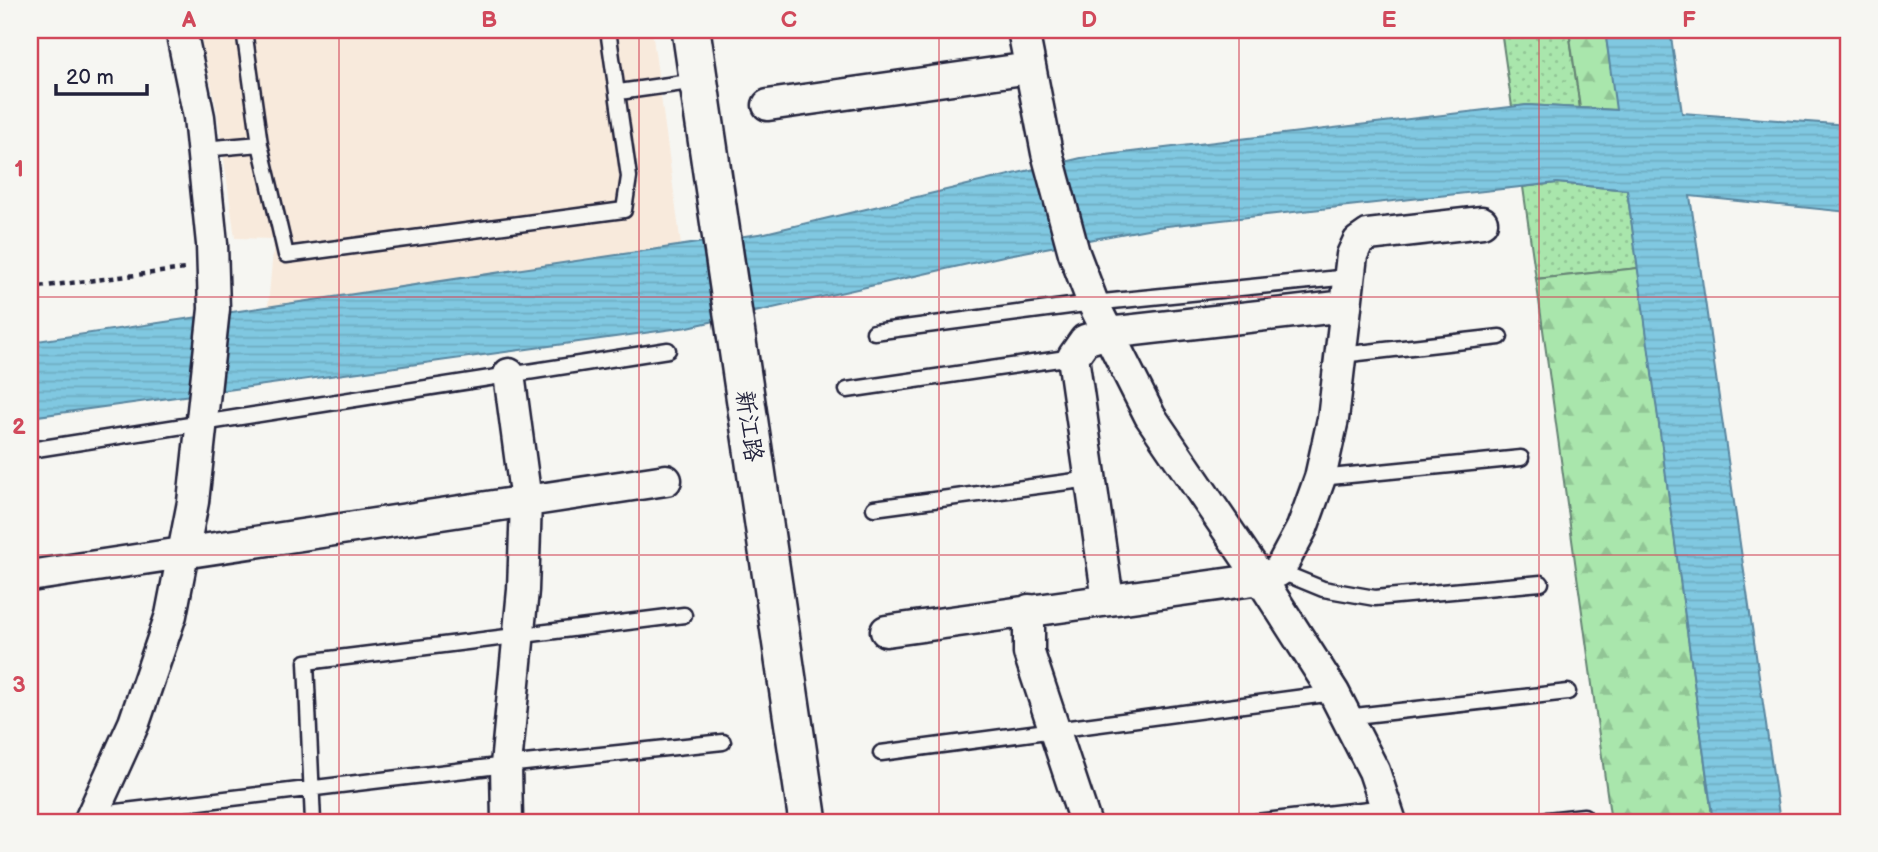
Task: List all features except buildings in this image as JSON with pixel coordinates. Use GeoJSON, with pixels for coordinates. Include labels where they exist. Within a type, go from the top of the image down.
{"type":"FeatureCollection","features":[{"type":"Feature","properties":{"kind":"street"},"geometry":{"type":"LineString","coordinates":[[90,819],[134,723],[171,615],[193,502],[214,309],[213,266],[203,149],[181,30]]}},
{"type":"Feature","properties":{"kind":"street","name":"新江路"},"geometry":{"type":"LineString","coordinates":[[691,30],[808,822]]}},
{"type":"Feature","properties":{"kind":"street"},"geometry":{"type":"LineString","coordinates":[[1023,30],[1047,153],[1074,253],[1093,303],[1150,416],[1270,575],[1374,771],[1388,815]]}},
{"type":"Feature","properties":{"kind":"street"},"geometry":{"type":"LineString","coordinates":[[768,104],[1030,68]]}},
{"type":"Feature","properties":{"kind":"street"},"geometry":{"type":"LineString","coordinates":[[886,631],[1270,575],[1303,528],[1321,478],[1333,419],[1352,255],[1358,242],[1368,235],[1482,222]]}},
{"type":"Feature","properties":{"kind":"street"},"geometry":{"type":"LineString","coordinates":[[1108,600],[1073,357],[1085,340],[1108,333],[1348,291]]}},
{"type":"Feature","properties":{"kind":"street"},"geometry":{"type":"LineString","coordinates":[[507,822],[506,765],[523,590],[526,501],[509,374]]}},
{"type":"Feature","properties":{"kind":"street"},"geometry":{"type":"LineString","coordinates":[[30,576],[666,480]]}},
{"type":"Feature","properties":{"kind":"street"},"geometry":{"type":"LineString","coordinates":[[1029,610],[1029,653],[1085,822]]}},
{"type":"Feature","properties":{"kind":"lane"},"geometry":{"type":"LineString","coordinates":[[244,30],[261,144],[286,255],[624,210],[629,177],[619,92],[608,30]]}},
{"type":"Feature","properties":{"kind":"lane"},"geometry":{"type":"LineString","coordinates":[[619,92],[698,81]]}},
{"type":"Feature","properties":{"kind":"lane"},"geometry":{"type":"LineString","coordinates":[[203,149],[261,144]]}},
{"type":"Feature","properties":{"kind":"lane"},"geometry":{"type":"LineString","coordinates":[[874,332],[1093,303],[1348,291]]}},
{"type":"Feature","properties":{"kind":"lane"},"geometry":{"type":"LineString","coordinates":[[1341,355],[1500,337]]}},
{"type":"Feature","properties":{"kind":"lane"},"geometry":{"type":"LineString","coordinates":[[30,450],[203,411],[509,374],[668,351]]}},
{"type":"Feature","properties":{"kind":"lane"},"geometry":{"type":"LineString","coordinates":[[847,390],[1073,357]]}},
{"type":"Feature","properties":{"kind":"lane"},"geometry":{"type":"LineString","coordinates":[[1321,478],[1521,458]]}},
{"type":"Feature","properties":{"kind":"lane"},"geometry":{"type":"LineString","coordinates":[[874,508],[1090,480]]}},
{"type":"Feature","properties":{"kind":"lane"},"geometry":{"type":"LineString","coordinates":[[1270,575],[1322,589],[1375,598],[1541,583]]}},
{"type":"Feature","properties":{"kind":"lane"},"geometry":{"type":"LineString","coordinates":[[313,822],[306,662],[684,615]]}},
{"type":"Feature","properties":{"kind":"lane"},"geometry":{"type":"LineString","coordinates":[[881,753],[1054,729],[1340,705],[1568,692]]}},
{"type":"Feature","properties":{"kind":"lane"},"geometry":{"type":"LineString","coordinates":[[90,819],[311,788],[723,742]]}},
{"type":"Feature","properties":{"kind":"lane"},"geometry":{"type":"LineString","coordinates":[[1256,822],[1388,815]]}},
{"type":"Feature","properties":{"kind":"lane"},"geometry":{"type":"LineString","coordinates":[[1529,822],[1584,816]]}},
{"type":"Feature","properties":{"kind":"path"},"geometry":{"type":"LineString","coordinates":[[30,288],[213,266]]}},
{"type":"Feature","properties":{"kind":"shaded area"},"geometry":{"type":"Polygon","coordinates":[[[199,30],[652,30],[681,245],[268,307],[274,239],[235,238],[217,110],[199,30]]]}},
{"type":"Feature","properties":{"kind":"green space"},"geometry":{"type":"Polygon","coordinates":[[[1501,30],[1569,30],[1580,108],[1527,105],[1512,107],[1501,30]]]}},
{"type":"Feature","properties":{"kind":"green space"},"geometry":{"type":"Polygon","coordinates":[[[1569,30],[1605,30],[1617,110],[1580,108],[1569,30]]]}},
{"type":"Feature","properties":{"kind":"green space"},"geometry":{"type":"Polygon","coordinates":[[[1557,183],[1627,190],[1638,268],[1536,279],[1523,187],[1557,183]]]}},
{"type":"Feature","properties":{"kind":"green space"},"geometry":{"type":"Polygon","coordinates":[[[1638,268],[1713,822],[1611,822],[1536,279],[1638,268]]]}},
{"type":"Feature","properties":{"kind":"water"},"geometry":{"type":"Polygon","coordinates":[[[1605,30],[1670,30],[1682,113],[1848,125],[1848,212],[1690,196],[1780,822],[1713,822],[1627,190],[1557,183],[1158,227],[1008,255],[688,327],[30,417],[30,342],[765,233],[1081,158],[1527,105],[1616,110],[1605,30]]]}}]}
